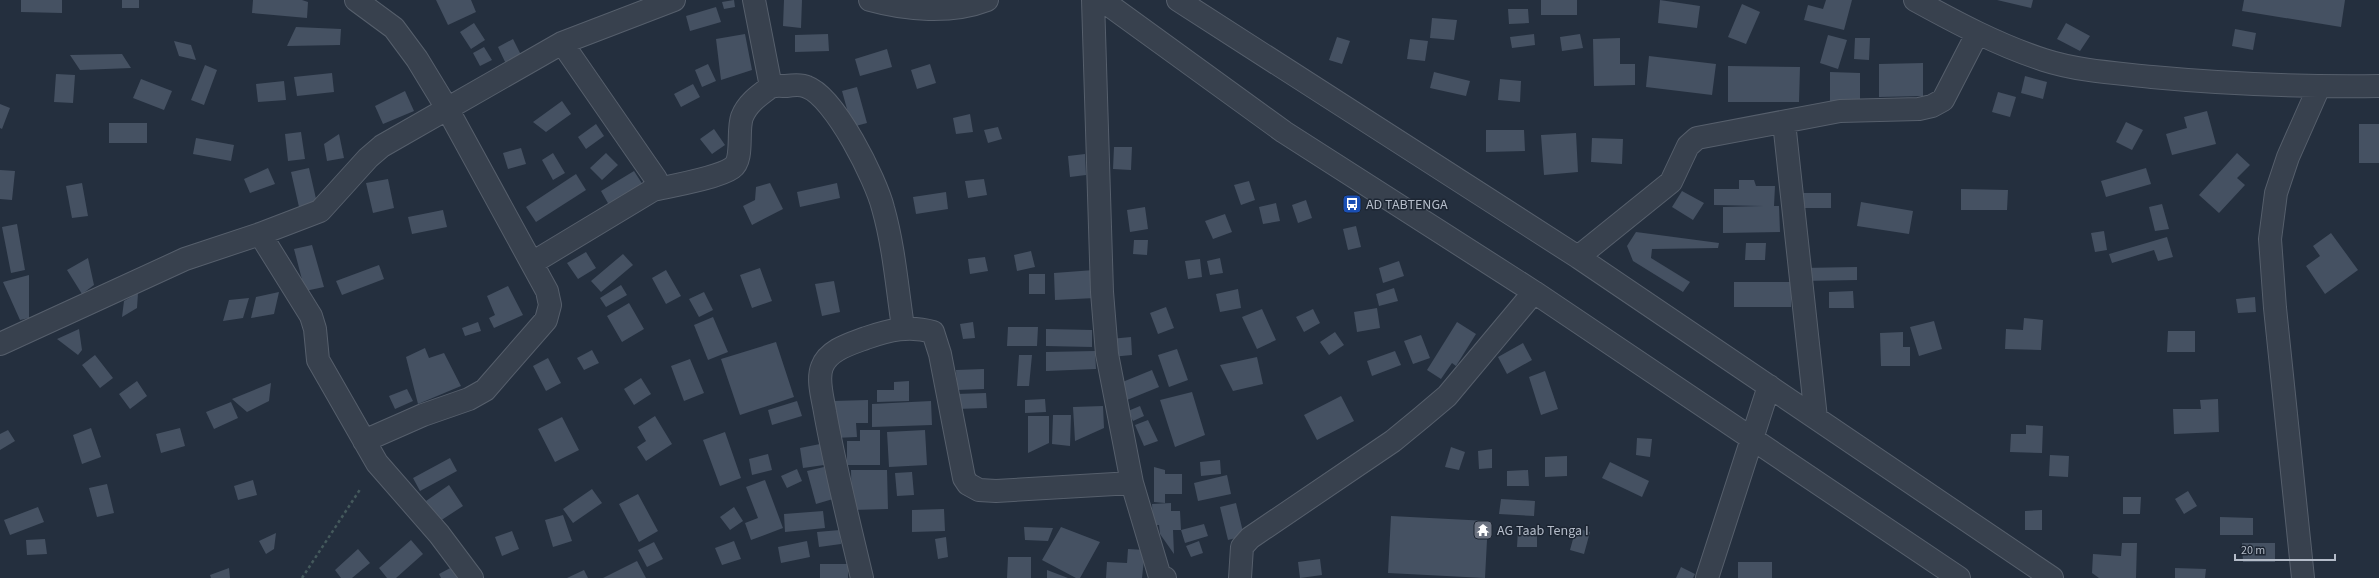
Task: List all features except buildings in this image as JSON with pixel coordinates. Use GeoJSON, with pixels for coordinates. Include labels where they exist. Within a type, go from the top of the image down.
{"type":"FeatureCollection","features":[{"type":"Feature","properties":{"kind":"street"},"geometry":{"type":"LineString","coordinates":[[356,0],[394,28],[417,59],[448,110],[532,263],[547,291],[550,305],[546,320],[485,390],[469,399],[422,415],[364,441]]}},
{"type":"Feature","properties":{"kind":"street"},"geometry":{"type":"LineString","coordinates":[[0,344],[184,259],[260,234],[320,211],[376,150],[448,110],[562,43],[674,0]]}},
{"type":"Feature","properties":{"kind":"street"},"geometry":{"type":"LineString","coordinates":[[754,0],[771,87]]}},
{"type":"Feature","properties":{"kind":"street"},"geometry":{"type":"LineString","coordinates":[[870,0],[896,7],[932,8],[956,7],[987,0]]}},
{"type":"Feature","properties":{"kind":"street"},"geometry":{"type":"LineString","coordinates":[[1093,0],[1102,292],[1107,354],[1132,483],[1162,578]]}},
{"type":"Feature","properties":{"kind":"street"},"geometry":{"type":"LineString","coordinates":[[1102,0],[1284,132],[1534,292],[1958,578]]}},
{"type":"Feature","properties":{"kind":"street"},"geometry":{"type":"LineString","coordinates":[[1178,0],[1578,256],[2052,578]]}},
{"type":"Feature","properties":{"kind":"street"},"geometry":{"type":"LineString","coordinates":[[1915,0],[1977,34],[2045,60],[2106,72],[2202,82],[2319,87],[2379,86]]}},
{"type":"Feature","properties":{"kind":"street"},"geometry":{"type":"LineString","coordinates":[[1578,256],[1671,182],[1692,142],[1697,138],[1840,111],[1920,109],[1932,106],[1943,100],[1977,34]]}},
{"type":"Feature","properties":{"kind":"street"},"geometry":{"type":"LineString","coordinates":[[562,43],[656,179],[653,190]]}},
{"type":"Feature","properties":{"kind":"street"},"geometry":{"type":"LineString","coordinates":[[532,263],[653,190],[695,180],[732,168],[739,156],[738,132],[743,116],[752,101],[771,87],[797,85],[808,87],[820,96],[847,131],[883,206],[891,244],[903,327]]}},
{"type":"Feature","properties":{"kind":"street"},"geometry":{"type":"LineString","coordinates":[[2303,578],[2275,308],[2270,239],[2276,193],[2288,157],[2319,87]]}},
{"type":"Feature","properties":{"kind":"street"},"geometry":{"type":"LineString","coordinates":[[1784,122],[1816,418]]}},
{"type":"Feature","properties":{"kind":"street"},"geometry":{"type":"LineString","coordinates":[[260,234],[311,316],[316,330],[318,360],[377,463],[439,534],[472,578]]}},
{"type":"Feature","properties":{"kind":"street"},"geometry":{"type":"LineString","coordinates":[[1240,578],[1242,547],[1250,538],[1393,441],[1447,396],[1534,292]]}},
{"type":"Feature","properties":{"kind":"street"},"geometry":{"type":"LineString","coordinates":[[862,578],[834,463],[821,386],[821,368],[831,353],[852,343],[903,327],[921,328],[933,332],[936,338],[964,478],[968,484],[979,490],[1015,491],[1132,483]]}},
{"type":"Feature","properties":{"kind":"street"},"geometry":{"type":"LineString","coordinates":[[1707,578],[1770,386]]}},
{"type":"Feature","properties":{"kind":"path"},"geometry":{"type":"LineString","coordinates":[[302,578],[377,463]]}},
{"type":"Feature","properties":{"kind":"place","name":"AD TABTENGA"},"geometry":{"type":"Point","coordinates":[1352,204]}},
{"type":"Feature","properties":{"kind":"place","name":"AG Taab Tenga I"},"geometry":{"type":"Point","coordinates":[1483,530]}}]}
